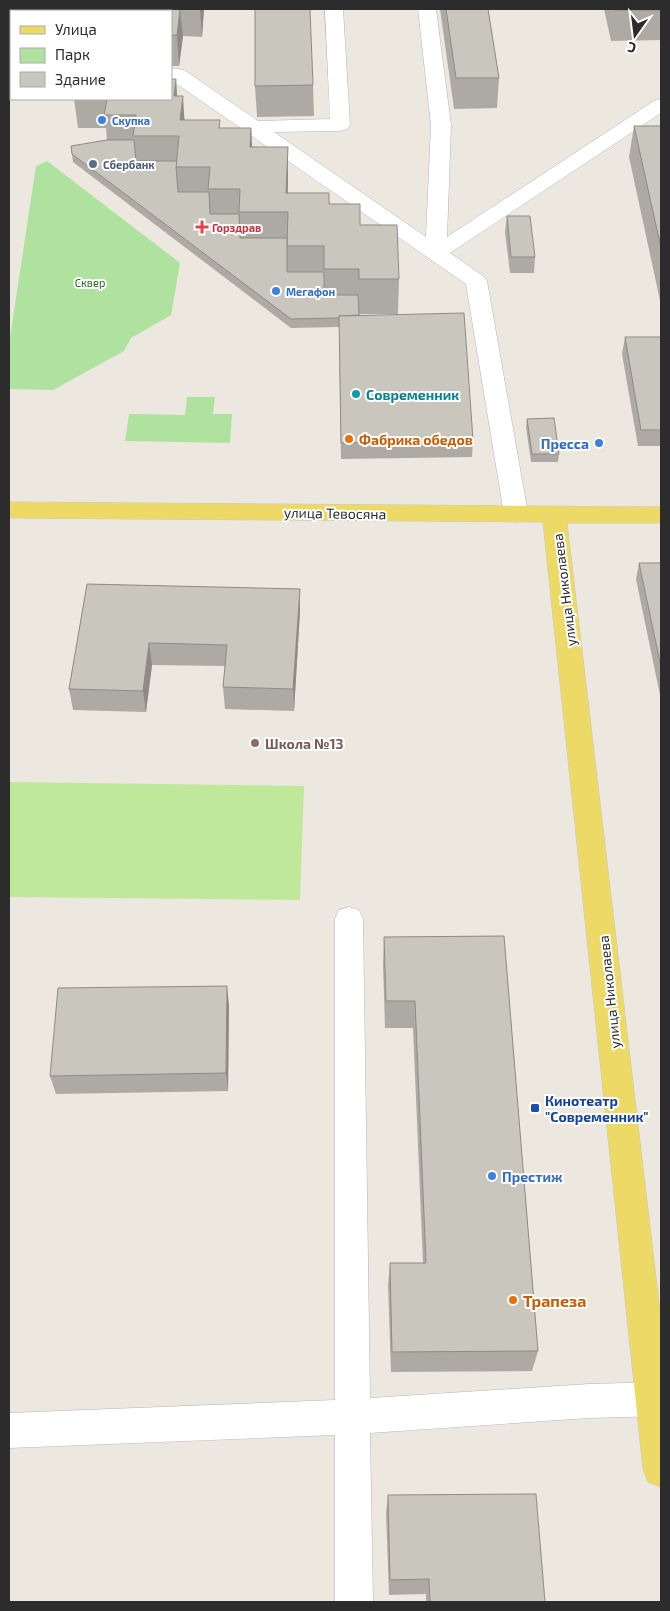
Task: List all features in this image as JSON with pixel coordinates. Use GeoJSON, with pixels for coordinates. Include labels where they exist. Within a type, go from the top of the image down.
{"type":"FeatureCollection","features":[{"type":"Feature","properties":{"kind":"main road","name":"улица Тевосяна"},"geometry":{"type":"LineString","coordinates":[[9,510],[661,515]]}},
{"type":"Feature","properties":{"kind":"main road","name":"улица Николаева"},"geometry":{"type":"LineString","coordinates":[[554,515],[658,1399],[661,1470]]}},
{"type":"Feature","properties":{"kind":"lane"},"geometry":{"type":"LineString","coordinates":[[250,126],[340,125],[334,9]]}},
{"type":"Feature","properties":{"kind":"lane"},"geometry":{"type":"LineString","coordinates":[[427,9],[441,125],[436,253]]}},
{"type":"Feature","properties":{"kind":"lane"},"geometry":{"type":"LineString","coordinates":[[172,74],[177,74],[476,281],[516,514]]}},
{"type":"Feature","properties":{"kind":"lane"},"geometry":{"type":"LineString","coordinates":[[436,253],[661,106]]}},
{"type":"Feature","properties":{"kind":"lane"},"geometry":{"type":"LineString","coordinates":[[349,919],[354,1602]]}},
{"type":"Feature","properties":{"kind":"lane"},"geometry":{"type":"LineString","coordinates":[[9,1431],[352,1417],[589,1401],[658,1399]]}},
{"type":"Feature","properties":{"kind":"green space","name":"Сквер"},"geometry":{"type":"Polygon","coordinates":[[[47,161],[180,263],[171,315],[131,338],[124,351],[53,390],[9,389],[9,344],[36,166],[47,161]]]}},
{"type":"Feature","properties":{"kind":"green space"},"geometry":{"type":"Polygon","coordinates":[[[187,397],[215,397],[213,414],[232,414],[230,443],[125,441],[129,414],[185,415],[187,397]]]}},
{"type":"Feature","properties":{"kind":"green space"},"geometry":{"type":"Polygon","coordinates":[[[9,782],[304,786],[300,900],[9,897],[9,782]]]}},
{"type":"Feature","properties":{"kind":"building"},"geometry":{"type":"Polygon","coordinates":[[[180,9],[177,35],[172,35],[172,10],[72,10],[180,9]]]}},
{"type":"Feature","properties":{"kind":"building"},"geometry":{"type":"Polygon","coordinates":[[[255,9],[310,9],[313,85],[255,86],[255,9]]]}},
{"type":"Feature","properties":{"kind":"building"},"geometry":{"type":"Polygon","coordinates":[[[446,9],[488,9],[499,78],[456,78],[446,9]]]}},
{"type":"Feature","properties":{"kind":"building"},"geometry":{"type":"Polygon","coordinates":[[[661,9],[661,10],[615,10],[661,9]]]}},
{"type":"Feature","properties":{"kind":"building"},"geometry":{"type":"Polygon","coordinates":[[[172,79],[176,79],[174,96],[183,96],[180,120],[220,120],[219,128],[251,128],[250,147],[288,147],[286,193],[329,193],[329,204],[360,204],[360,225],[397,225],[399,279],[359,279],[359,269],[324,269],[324,246],[287,246],[288,212],[239,212],[240,189],[208,189],[210,167],[176,167],[179,136],[133,136],[136,115],[104,115],[107,100],[172,100],[172,79]]]}},
{"type":"Feature","properties":{"kind":"building"},"geometry":{"type":"Polygon","coordinates":[[[634,126],[661,126],[661,248],[634,126]]]}},
{"type":"Feature","properties":{"kind":"building"},"geometry":{"type":"Polygon","coordinates":[[[107,140],[134,140],[136,161],[177,161],[178,192],[209,192],[210,214],[239,214],[240,238],[287,238],[287,272],[324,272],[324,295],[358,295],[359,315],[339,316],[339,318],[291,319],[72,154],[71,146],[107,140]]]}},
{"type":"Feature","properties":{"kind":"building"},"geometry":{"type":"Polygon","coordinates":[[[507,216],[530,216],[535,257],[511,257],[507,216]]]}},
{"type":"Feature","properties":{"kind":"building"},"geometry":{"type":"Polygon","coordinates":[[[464,313],[473,440],[341,443],[339,316],[464,313]]]}},
{"type":"Feature","properties":{"kind":"building"},"geometry":{"type":"Polygon","coordinates":[[[625,337],[661,337],[661,430],[641,430],[625,337]]]}},
{"type":"Feature","properties":{"kind":"building"},"geometry":{"type":"Polygon","coordinates":[[[554,418],[559,454],[532,454],[527,419],[554,418]]]}},
{"type":"Feature","properties":{"kind":"building"},"geometry":{"type":"Polygon","coordinates":[[[639,563],[661,563],[661,667],[639,563]]]}},
{"type":"Feature","properties":{"kind":"building"},"geometry":{"type":"Polygon","coordinates":[[[87,584],[300,589],[293,689],[223,687],[227,645],[149,643],[143,691],[69,689],[87,584]]]}},
{"type":"Feature","properties":{"kind":"building"},"geometry":{"type":"Polygon","coordinates":[[[504,936],[538,1351],[392,1352],[390,1263],[426,1263],[415,1001],[386,1001],[384,937],[504,936]]]}},
{"type":"Feature","properties":{"kind":"building"},"geometry":{"type":"Polygon","coordinates":[[[227,986],[226,1073],[50,1076],[58,988],[227,986]]]}},
{"type":"Feature","properties":{"kind":"building"},"geometry":{"type":"Polygon","coordinates":[[[536,1494],[545,1602],[430,1602],[429,1579],[390,1580],[388,1495],[536,1494]]]}},
{"type":"Feature","properties":{"kind":"place","name":"Скупка"},"geometry":{"type":"Point","coordinates":[102,120]}},
{"type":"Feature","properties":{"kind":"place","name":"Сбербанк"},"geometry":{"type":"Point","coordinates":[93,164]}},
{"type":"Feature","properties":{"kind":"place","name":"Горздрав"},"geometry":{"type":"Point","coordinates":[202,227]}},
{"type":"Feature","properties":{"kind":"place","name":"Мегафон"},"geometry":{"type":"Point","coordinates":[276,291]}},
{"type":"Feature","properties":{"kind":"place","name":"Современник"},"geometry":{"type":"Point","coordinates":[356,394]}},
{"type":"Feature","properties":{"kind":"place","name":"Фабрика обедов"},"geometry":{"type":"Point","coordinates":[349,439]}},
{"type":"Feature","properties":{"kind":"place","name":"Пресса"},"geometry":{"type":"Point","coordinates":[599,443]}},
{"type":"Feature","properties":{"kind":"place","name":"Школа №13"},"geometry":{"type":"Point","coordinates":[255,743]}},
{"type":"Feature","properties":{"kind":"place","name":"Кинотеатр \"Современник\""},"geometry":{"type":"Point","coordinates":[535,1108]}},
{"type":"Feature","properties":{"kind":"place","name":"Престиж"},"geometry":{"type":"Point","coordinates":[492,1176]}},
{"type":"Feature","properties":{"kind":"place","name":"Трапеза"},"geometry":{"type":"Point","coordinates":[513,1300]}}]}
